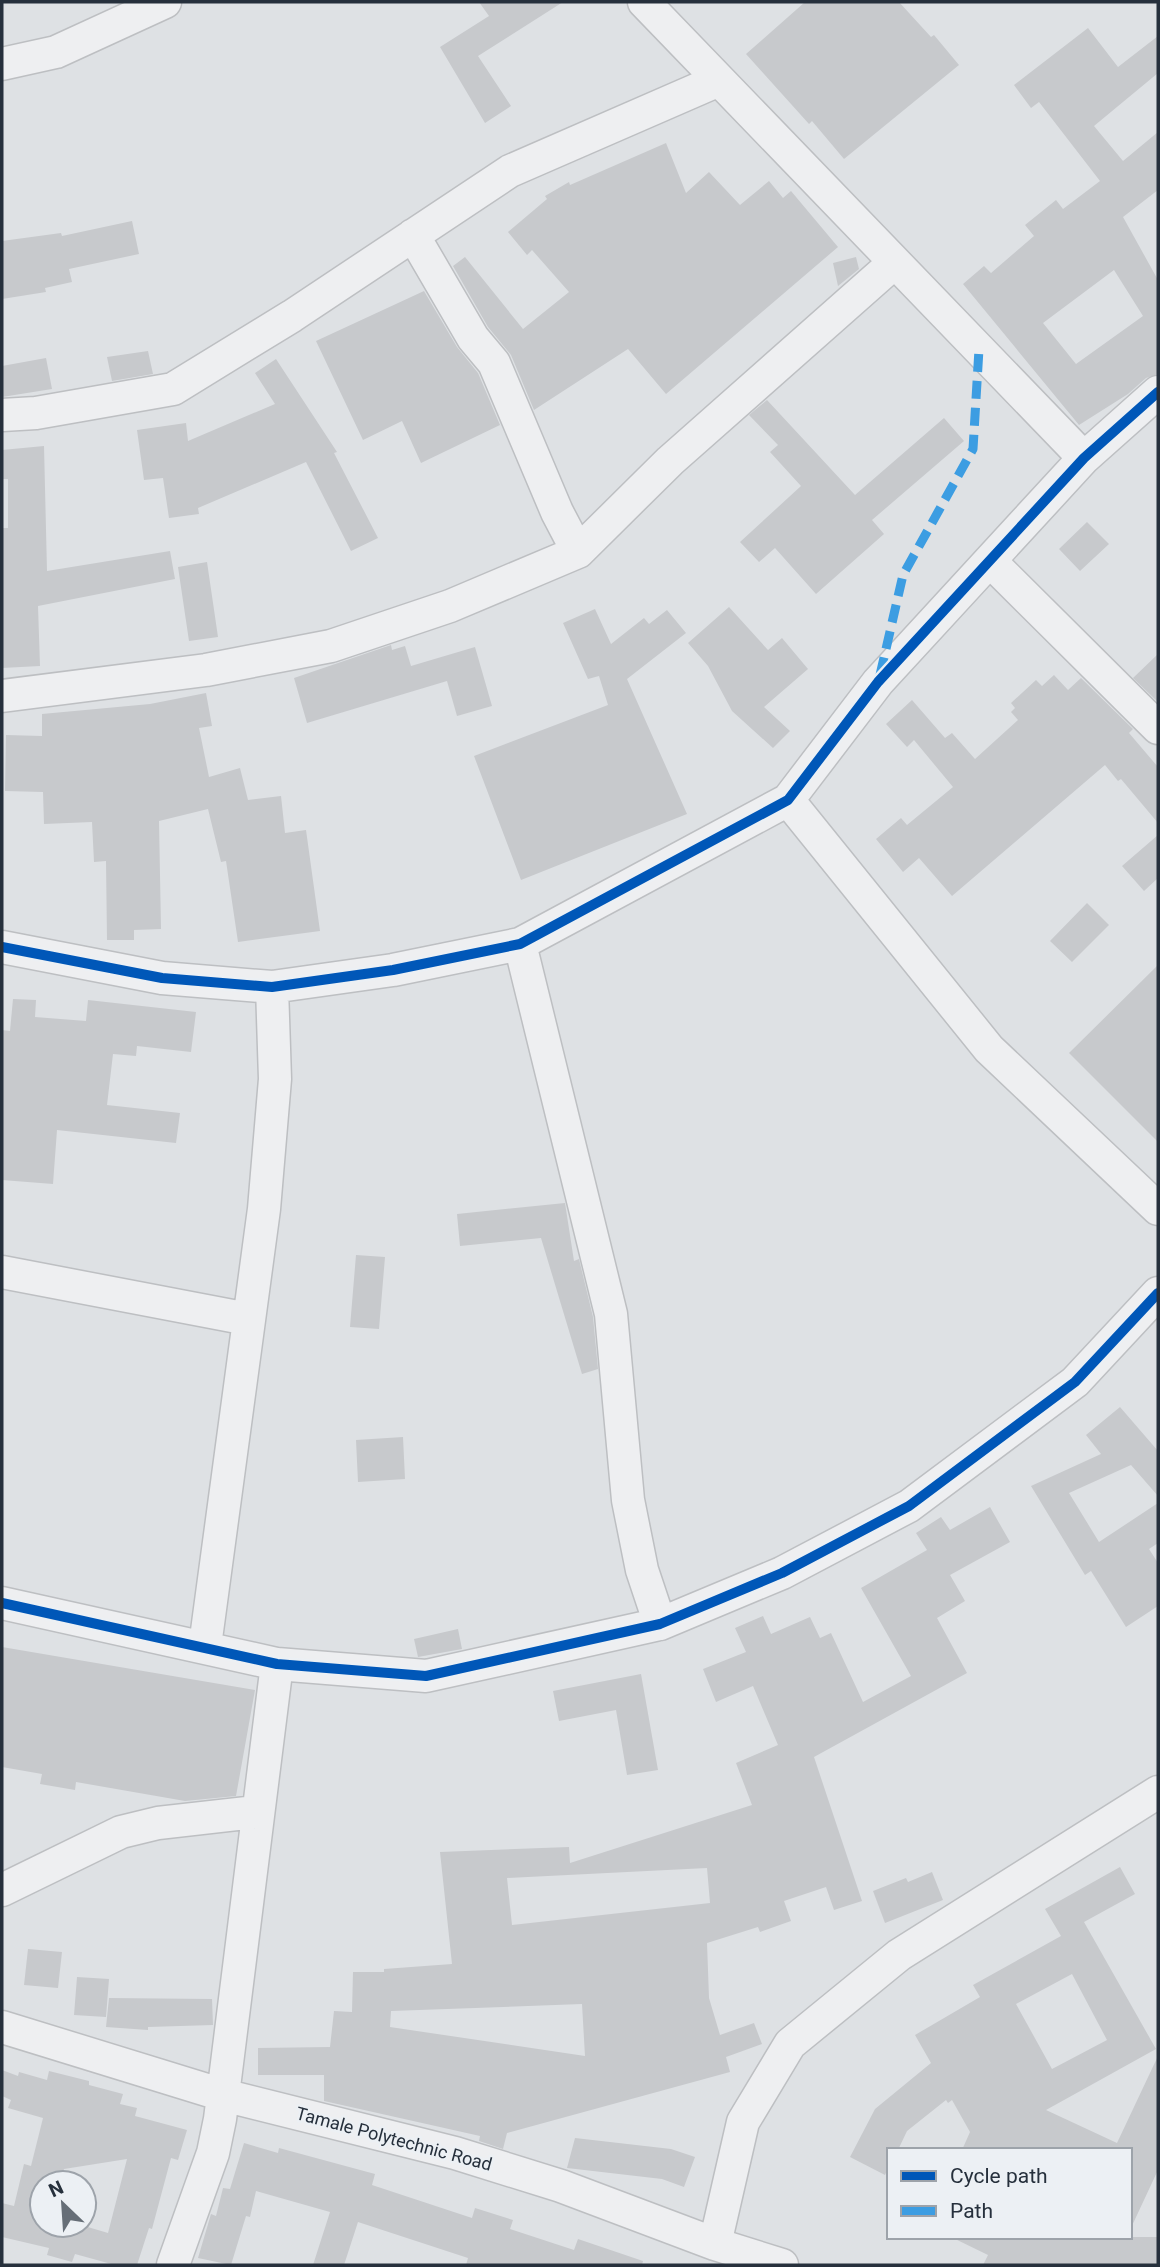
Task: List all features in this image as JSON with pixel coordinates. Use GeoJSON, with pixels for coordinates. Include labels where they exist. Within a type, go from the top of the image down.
{"type":"FeatureCollection","features":[{"type":"Feature","properties":{"kind":"street"},"geometry":{"type":"LineString","coordinates":[[2,64],[56,52],[165,2]]}},
{"type":"Feature","properties":{"kind":"street"},"geometry":{"type":"LineString","coordinates":[[644,2],[1084,458]]}},
{"type":"Feature","properties":{"kind":"street"},"geometry":{"type":"LineString","coordinates":[[2,415],[36,413],[173,389],[510,171],[719,80]]}},
{"type":"Feature","properties":{"kind":"street"},"geometry":{"type":"LineString","coordinates":[[414,235],[472,338],[494,363],[557,512],[578,552]]}},
{"type":"Feature","properties":{"kind":"street"},"geometry":{"type":"LineString","coordinates":[[2,696],[206,670],[331,646],[450,606],[578,552],[670,461],[895,262]]}},
{"type":"Feature","properties":{"kind":"street"},"geometry":{"type":"LineString","coordinates":[[2,947],[162,978],[272,987],[393,970],[520,944],[788,800],[878,682],[1084,458],[1158,392]]}},
{"type":"Feature","properties":{"kind":"street"},"geometry":{"type":"LineString","coordinates":[[989,561],[1158,728]]}},
{"type":"Feature","properties":{"kind":"street"},"geometry":{"type":"LineString","coordinates":[[788,800],[989,1049],[1158,1209]]}},
{"type":"Feature","properties":{"kind":"street"},"geometry":{"type":"LineString","coordinates":[[520,944],[611,1314],[628,1500],[642,1570],[660,1624]]}},
{"type":"Feature","properties":{"kind":"street"},"geometry":{"type":"LineString","coordinates":[[205,1646],[264,1209],[275,1079],[272,987]]}},
{"type":"Feature","properties":{"kind":"street"},"geometry":{"type":"LineString","coordinates":[[2,1272],[248,1319]]}},
{"type":"Feature","properties":{"kind":"street"},"geometry":{"type":"LineString","coordinates":[[2,1603],[277,1664],[426,1676],[660,1624],[782,1573],[909,1506],[1075,1382],[1158,1293]]}},
{"type":"Feature","properties":{"kind":"street"},"geometry":{"type":"LineString","coordinates":[[173,2265],[213,2153],[223,2095],[256,1812],[277,1664]]}},
{"type":"Feature","properties":{"kind":"street"},"geometry":{"type":"LineString","coordinates":[[715,2244],[743,2122],[790,2044],[899,1955],[1158,1792]]}},
{"type":"Feature","properties":{"kind":"street"},"geometry":{"type":"LineString","coordinates":[[2,1890],[121,1832],[158,1823],[256,1812]]}},
{"type":"Feature","properties":{"kind":"street","name":"Tamale Polytechnic Road"},"geometry":{"type":"LineString","coordinates":[[2,2027],[223,2095],[455,2153],[561,2186],[715,2244],[782,2265]]}},
{"type":"Feature","properties":{"kind":"building"},"geometry":{"type":"Polygon","coordinates":[[[479,2],[563,2],[478,56],[511,106],[485,123],[440,47],[489,16],[479,2]]]}},
{"type":"Feature","properties":{"kind":"building"},"geometry":{"type":"Polygon","coordinates":[[[805,2],[899,2],[931,37],[934,35],[959,65],[844,159],[812,121],[809,124],[746,54],[805,2]]]}},
{"type":"Feature","properties":{"kind":"building"},"geometry":{"type":"Polygon","coordinates":[[[1088,28],[1118,67],[1158,36],[1158,73],[1094,126],[1123,161],[1158,132],[1158,190],[1123,217],[1158,280],[1158,374],[1146,378],[1128,394],[1079,425],[963,284],[984,266],[991,273],[1034,236],[1025,225],[1056,200],[1063,209],[1100,181],[1039,102],[1031,108],[1014,85],[1088,28]],[[1114,270],[1043,323],[1076,364],[1143,316],[1114,270]]]}},
{"type":"Feature","properties":{"kind":"building"},"geometry":{"type":"Polygon","coordinates":[[[666,143],[686,193],[709,172],[740,205],[769,181],[783,198],[791,191],[838,247],[666,394],[628,349],[534,410],[511,355],[488,327],[453,266],[465,257],[523,329],[569,292],[532,250],[527,255],[508,232],[547,199],[545,196],[569,182],[570,185],[666,143]]]}},
{"type":"Feature","properties":{"kind":"building"},"geometry":{"type":"Polygon","coordinates":[[[132,221],[139,254],[69,269],[72,282],[45,288],[46,292],[2,299],[2,241],[61,233],[62,236],[132,221]]]}},
{"type":"Feature","properties":{"kind":"building"},"geometry":{"type":"Polygon","coordinates":[[[856,257],[859,269],[838,286],[833,263],[856,257]]]}},
{"type":"Feature","properties":{"kind":"building"},"geometry":{"type":"Polygon","coordinates":[[[424,291],[457,347],[478,373],[500,425],[421,463],[402,421],[363,440],[316,341],[424,291]]]}},
{"type":"Feature","properties":{"kind":"building"},"geometry":{"type":"Polygon","coordinates":[[[148,351],[153,374],[112,381],[107,357],[148,351]]]}},
{"type":"Feature","properties":{"kind":"building"},"geometry":{"type":"Polygon","coordinates":[[[46,358],[52,389],[2,397],[2,366],[46,358]]]}},
{"type":"Feature","properties":{"kind":"building"},"geometry":{"type":"Polygon","coordinates":[[[276,359],[337,452],[334,453],[378,538],[351,551],[306,462],[198,508],[199,514],[169,518],[163,478],[144,480],[137,430],[186,423],[188,441],[275,404],[255,373],[276,359]]]}},
{"type":"Feature","properties":{"kind":"building"},"geometry":{"type":"Polygon","coordinates":[[[767,400],[855,495],[944,418],[964,441],[872,520],[884,534],[816,594],[775,548],[759,562],[740,542],[801,486],[770,452],[778,445],[749,415],[767,400]]]}},
{"type":"Feature","properties":{"kind":"building"},"geometry":{"type":"Polygon","coordinates":[[[44,446],[47,571],[170,551],[175,579],[38,606],[40,666],[2,668],[2,528],[8,528],[8,479],[2,479],[2,450],[44,446]]]}},
{"type":"Feature","properties":{"kind":"building"},"geometry":{"type":"Polygon","coordinates":[[[1087,522],[1109,544],[1080,571],[1059,549],[1087,522]]]}},
{"type":"Feature","properties":{"kind":"building"},"geometry":{"type":"Polygon","coordinates":[[[207,562],[218,637],[189,641],[178,567],[207,562]]]}},
{"type":"Feature","properties":{"kind":"building"},"geometry":{"type":"Polygon","coordinates":[[[729,607],[768,650],[782,638],[808,669],[764,707],[790,731],[773,748],[732,711],[708,666],[688,643],[729,607]]]}},
{"type":"Feature","properties":{"kind":"building"},"geometry":{"type":"Polygon","coordinates":[[[595,609],[611,644],[644,618],[649,624],[667,610],[686,633],[627,679],[687,814],[521,880],[474,756],[608,705],[599,676],[588,679],[563,623],[595,609]]]}},
{"type":"Feature","properties":{"kind":"building"},"geometry":{"type":"Polygon","coordinates":[[[391,645],[392,650],[405,646],[411,666],[475,647],[492,706],[457,716],[447,681],[307,723],[294,678],[391,645]]]}},
{"type":"Feature","properties":{"kind":"building"},"geometry":{"type":"Polygon","coordinates":[[[1158,654],[1158,702],[1133,678],[1158,654]]]}},
{"type":"Feature","properties":{"kind":"building"},"geometry":{"type":"Polygon","coordinates":[[[1054,675],[1068,690],[1081,678],[1133,729],[1129,733],[1158,767],[1158,823],[1121,779],[1118,781],[1105,765],[952,896],[919,858],[903,872],[876,839],[901,818],[907,825],[953,787],[914,740],[907,747],[886,724],[912,700],[945,738],[952,733],[975,759],[1018,720],[1011,712],[1015,708],[1011,703],[1036,680],[1042,686],[1054,675]]]}},
{"type":"Feature","properties":{"kind":"building"},"geometry":{"type":"Polygon","coordinates":[[[206,693],[212,726],[199,728],[209,777],[240,768],[248,800],[281,796],[285,833],[306,830],[320,931],[238,942],[226,861],[221,862],[208,809],[159,821],[161,929],[134,930],[134,940],[107,940],[106,861],[94,862],[92,822],[44,824],[43,792],[5,791],[6,735],[42,736],[42,714],[150,704],[206,693]]]}},
{"type":"Feature","properties":{"kind":"building"},"geometry":{"type":"Polygon","coordinates":[[[1158,835],[1158,878],[1144,891],[1122,866],[1158,835]]]}},
{"type":"Feature","properties":{"kind":"building"},"geometry":{"type":"Polygon","coordinates":[[[1087,903],[1109,925],[1072,962],[1050,941],[1087,903]]]}},
{"type":"Feature","properties":{"kind":"building"},"geometry":{"type":"Polygon","coordinates":[[[1158,965],[1158,1142],[1069,1053],[1158,965]]]}},
{"type":"Feature","properties":{"kind":"building"},"geometry":{"type":"Polygon","coordinates":[[[13,999],[36,1000],[35,1017],[86,1021],[88,1000],[196,1012],[191,1052],[137,1046],[136,1056],[113,1054],[107,1105],[180,1113],[176,1143],[57,1130],[53,1184],[2,1180],[2,1030],[10,1031],[13,999]]]}},
{"type":"Feature","properties":{"kind":"building"},"geometry":{"type":"Polygon","coordinates":[[[565,1203],[574,1261],[579,1259],[593,1317],[598,1369],[582,1374],[541,1238],[460,1246],[457,1214],[565,1203]]]}},
{"type":"Feature","properties":{"kind":"building"},"geometry":{"type":"Polygon","coordinates":[[[356,1255],[385,1257],[379,1329],[350,1327],[356,1255]]]}},
{"type":"Feature","properties":{"kind":"building"},"geometry":{"type":"Polygon","coordinates":[[[1120,1407],[1158,1451],[1158,1496],[1131,1465],[1069,1493],[1099,1542],[1158,1503],[1158,1543],[1149,1549],[1158,1563],[1158,1606],[1126,1627],[1091,1571],[1085,1575],[1031,1486],[1101,1454],[1086,1435],[1120,1407]]]}},
{"type":"Feature","properties":{"kind":"building"},"geometry":{"type":"Polygon","coordinates":[[[403,1437],[405,1479],[358,1482],[356,1440],[403,1437]]]}},
{"type":"Feature","properties":{"kind":"building"},"geometry":{"type":"Polygon","coordinates":[[[990,1507],[1010,1542],[950,1575],[965,1601],[937,1618],[967,1673],[814,1757],[862,1901],[834,1910],[826,1887],[784,1901],[791,1921],[760,1932],[758,1927],[707,1943],[709,1998],[720,2035],[754,2023],[762,2044],[726,2057],[730,2072],[507,2133],[503,2149],[479,2141],[480,2136],[324,2101],[324,2075],[258,2075],[258,2048],[330,2047],[334,2011],[352,2012],[353,1972],[384,1972],[384,1969],[452,1964],[440,1852],[569,1847],[570,1863],[752,1805],[736,1763],[778,1745],[753,1686],[716,1702],[703,1669],[746,1652],[735,1628],[763,1616],[771,1634],[810,1617],[820,1638],[831,1633],[863,1702],[911,1676],[861,1588],[927,1550],[916,1533],[941,1517],[950,1530],[990,1507]],[[707,1868],[507,1878],[512,1925],[710,1903],[707,1868]],[[582,2004],[391,2011],[390,2027],[585,2056],[582,2004]]]}},
{"type":"Feature","properties":{"kind":"building"},"geometry":{"type":"Polygon","coordinates":[[[458,1629],[462,1649],[418,1657],[414,1639],[458,1629]]]}},
{"type":"Feature","properties":{"kind":"building"},"geometry":{"type":"Polygon","coordinates":[[[2,1647],[255,1690],[236,1796],[185,1801],[76,1782],[75,1790],[40,1784],[42,1774],[2,1767],[2,1647]]]}},
{"type":"Feature","properties":{"kind":"building"},"geometry":{"type":"Polygon","coordinates":[[[641,1674],[658,1770],[627,1775],[616,1710],[559,1721],[553,1691],[641,1674]]]}},
{"type":"Feature","properties":{"kind":"building"},"geometry":{"type":"Polygon","coordinates":[[[1120,1867],[1135,1894],[1084,1922],[1156,2049],[1046,2110],[1117,2143],[1158,2056],[1158,2170],[1132,2226],[1132,2148],[963,2148],[970,2132],[952,2100],[948,2103],[946,2100],[907,2131],[899,2148],[887,2148],[885,2175],[850,2157],[875,2109],[931,2063],[915,2035],[980,1997],[973,1985],[1061,1936],[1045,1909],[1120,1867]],[[1072,1974],[1016,2004],[1052,2069],[1107,2040],[1072,1974]]]}},
{"type":"Feature","properties":{"kind":"building"},"geometry":{"type":"Polygon","coordinates":[[[932,1872],[943,1900],[885,1923],[873,1891],[906,1878],[908,1882],[932,1872]]]}},
{"type":"Feature","properties":{"kind":"building"},"geometry":{"type":"Polygon","coordinates":[[[28,1949],[62,1952],[58,1988],[24,1985],[28,1949]]]}},
{"type":"Feature","properties":{"kind":"building"},"geometry":{"type":"Polygon","coordinates":[[[77,1977],[109,1979],[106,2017],[74,2015],[77,1977]]]}},
{"type":"Feature","properties":{"kind":"building"},"geometry":{"type":"Polygon","coordinates":[[[109,1998],[212,1999],[213,2025],[148,2027],[148,2030],[106,2027],[109,1998]]]}},
{"type":"Feature","properties":{"kind":"building"},"geometry":{"type":"Polygon","coordinates":[[[2,2070],[18,2076],[19,2072],[47,2080],[49,2071],[89,2081],[89,2085],[123,2094],[120,2104],[137,2108],[135,2116],[187,2130],[178,2160],[171,2158],[152,2229],[149,2228],[137,2265],[115,2265],[75,2254],[72,2262],[47,2255],[49,2248],[2,2237],[2,2203],[14,2206],[24,2164],[31,2166],[43,2118],[8,2108],[11,2100],[2,2096],[2,2070]]]}},
{"type":"Feature","properties":{"kind":"building"},"geometry":{"type":"Polygon","coordinates":[[[575,2138],[671,2149],[695,2157],[684,2187],[662,2179],[567,2168],[575,2138]]]}},
{"type":"Feature","properties":{"kind":"building"},"geometry":{"type":"Polygon","coordinates":[[[244,2143],[278,2153],[279,2148],[375,2174],[372,2185],[472,2218],[475,2208],[513,2220],[510,2229],[574,2250],[578,2239],[643,2261],[642,2265],[466,2265],[468,2258],[358,2222],[344,2265],[313,2265],[330,2212],[256,2191],[250,2217],[246,2216],[231,2265],[198,2258],[211,2214],[216,2216],[223,2188],[230,2189],[244,2143]]]}},
{"type":"Feature","properties":{"kind":"building"},"geometry":{"type":"Polygon","coordinates":[[[1158,2237],[1158,2265],[983,2265],[988,2255],[955,2239],[1158,2237]]]}},
{"type":"Feature","properties":{"kind":"marked path"},"geometry":{"type":"LineString","coordinates":[[880,675],[903,575],[973,449],[979,349]]}},
{"type":"Feature","properties":{"kind":"cycle path"},"geometry":{"type":"LineString","coordinates":[[2,947],[162,978],[272,987],[393,970],[520,944],[788,800],[878,682],[1084,458],[1158,392]]}},
{"type":"Feature","properties":{"kind":"cycle path"},"geometry":{"type":"LineString","coordinates":[[2,1603],[277,1664],[426,1676],[660,1624],[782,1573],[909,1506],[1075,1382],[1158,1293]]}}]}
